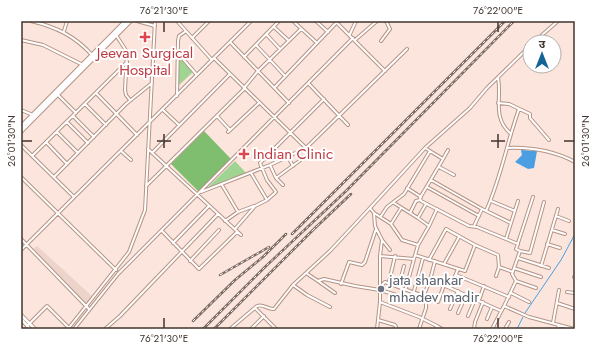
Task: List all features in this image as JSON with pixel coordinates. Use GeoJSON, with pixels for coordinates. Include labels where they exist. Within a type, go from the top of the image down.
{"type":"FeatureCollection","features":[{"type":"Feature","properties":{"kind":"highway"},"geometry":{"type":"LineString","coordinates":[[21,127],[126,21]]}},
{"type":"Feature","properties":{"kind":"highway"},"geometry":{"type":"LineString","coordinates":[[21,131],[130,21]]}},
{"type":"Feature","properties":{"kind":"street"},"geometry":{"type":"LineString","coordinates":[[31,21],[64,32],[83,45],[92,55]]}},
{"type":"Feature","properties":{"kind":"street"},"geometry":{"type":"LineString","coordinates":[[64,32],[67,21]]}},
{"type":"Feature","properties":{"kind":"street"},"geometry":{"type":"LineString","coordinates":[[137,21],[155,26]]}},
{"type":"Feature","properties":{"kind":"street"},"geometry":{"type":"LineString","coordinates":[[28,325],[47,306],[69,329],[85,306],[129,252],[137,236],[145,210],[155,21]]}},
{"type":"Feature","properties":{"kind":"street"},"geometry":{"type":"LineString","coordinates":[[177,21],[213,59],[306,148]]}},
{"type":"Feature","properties":{"kind":"street"},"geometry":{"type":"LineString","coordinates":[[192,38],[209,21]]}},
{"type":"Feature","properties":{"kind":"street"},"geometry":{"type":"LineString","coordinates":[[21,250],[251,21]]}},
{"type":"Feature","properties":{"kind":"street"},"geometry":{"type":"LineString","coordinates":[[244,57],[279,21]]}},
{"type":"Feature","properties":{"kind":"street"},"geometry":{"type":"LineString","coordinates":[[293,21],[317,43]]}},
{"type":"Feature","properties":{"kind":"street"},"geometry":{"type":"LineString","coordinates":[[316,21],[328,32]]}},
{"type":"Feature","properties":{"kind":"street"},"geometry":{"type":"LineString","coordinates":[[275,88],[328,32],[336,21],[385,71]]}},
{"type":"Feature","properties":{"kind":"street"},"geometry":{"type":"LineString","coordinates":[[349,35],[356,21]]}},
{"type":"Feature","properties":{"kind":"street"},"geometry":{"type":"LineString","coordinates":[[74,329],[118,274],[354,39],[378,21]]}},
{"type":"Feature","properties":{"kind":"street"},"geometry":{"type":"LineString","coordinates":[[381,41],[390,29],[386,21]]}},
{"type":"Feature","properties":{"kind":"street"},"geometry":{"type":"LineString","coordinates":[[543,34],[558,21]]}},
{"type":"Feature","properties":{"kind":"street"},"geometry":{"type":"LineString","coordinates":[[274,26],[289,41]]}},
{"type":"Feature","properties":{"kind":"street"},"geometry":{"type":"LineString","coordinates":[[146,186],[217,116],[258,71],[301,29]]}},
{"type":"Feature","properties":{"kind":"street"},"geometry":{"type":"LineString","coordinates":[[177,96],[178,39],[186,31]]}},
{"type":"Feature","properties":{"kind":"street"},"geometry":{"type":"LineString","coordinates":[[266,34],[280,49]]}},
{"type":"Feature","properties":{"kind":"street"},"geometry":{"type":"LineString","coordinates":[[116,35],[128,52],[125,90],[126,95],[130,100]]}},
{"type":"Feature","properties":{"kind":"street"},"geometry":{"type":"LineString","coordinates":[[21,40],[43,45],[83,65]]}},
{"type":"Feature","properties":{"kind":"street"},"geometry":{"type":"LineString","coordinates":[[230,42],[289,103]]}},
{"type":"Feature","properties":{"kind":"street"},"geometry":{"type":"LineString","coordinates":[[256,45],[285,76]]}},
{"type":"Feature","properties":{"kind":"street"},"geometry":{"type":"LineString","coordinates":[[199,193],[251,173],[306,148],[407,49]]}},
{"type":"Feature","properties":{"kind":"street"},"geometry":{"type":"LineString","coordinates":[[177,51],[197,75]]}},
{"type":"Feature","properties":{"kind":"street"},"geometry":{"type":"LineString","coordinates":[[230,329],[259,305],[274,309],[293,285],[330,251],[425,148],[470,108],[522,54]]}},
{"type":"Feature","properties":{"kind":"street"},"geometry":{"type":"LineString","coordinates":[[32,156],[127,62]]}},
{"type":"Feature","properties":{"kind":"street"},"geometry":{"type":"LineString","coordinates":[[152,153],[230,74]]}},
{"type":"Feature","properties":{"kind":"street"},"geometry":{"type":"LineString","coordinates":[[498,78],[499,118],[502,125],[510,133]]}},
{"type":"Feature","properties":{"kind":"street"},"geometry":{"type":"LineString","coordinates":[[54,177],[130,100],[152,83]]}},
{"type":"Feature","properties":{"kind":"street"},"geometry":{"type":"LineString","coordinates":[[309,83],[348,125]]}},
{"type":"Feature","properties":{"kind":"street"},"geometry":{"type":"LineString","coordinates":[[96,93],[138,135]]}},
{"type":"Feature","properties":{"kind":"street"},"geometry":{"type":"LineString","coordinates":[[58,94],[76,113]]}},
{"type":"Feature","properties":{"kind":"street"},"geometry":{"type":"LineString","coordinates":[[225,221],[238,212],[266,200],[276,192],[261,168],[260,165],[262,161],[324,99]]}},
{"type":"Feature","properties":{"kind":"street"},"geometry":{"type":"LineString","coordinates":[[228,132],[259,103]]}},
{"type":"Feature","properties":{"kind":"street"},"geometry":{"type":"LineString","coordinates":[[498,103],[509,104],[530,114],[530,118],[550,140]]}},
{"type":"Feature","properties":{"kind":"street"},"geometry":{"type":"LineString","coordinates":[[85,104],[106,125]]}},
{"type":"Feature","properties":{"kind":"street"},"geometry":{"type":"LineString","coordinates":[[486,210],[491,201],[510,133],[519,108]]}},
{"type":"Feature","properties":{"kind":"street"},"geometry":{"type":"LineString","coordinates":[[21,110],[33,115]]}},
{"type":"Feature","properties":{"kind":"street"},"geometry":{"type":"LineString","coordinates":[[163,110],[179,125]]}},
{"type":"Feature","properties":{"kind":"street"},"geometry":{"type":"LineString","coordinates":[[73,116],[94,137]]}},
{"type":"Feature","properties":{"kind":"street"},"geometry":{"type":"LineString","coordinates":[[217,116],[230,130]]}},
{"type":"Feature","properties":{"kind":"street"},"geometry":{"type":"LineString","coordinates":[[67,122],[88,143]]}},
{"type":"Feature","properties":{"kind":"street"},"geometry":{"type":"LineString","coordinates":[[57,132],[78,153]]}},
{"type":"Feature","properties":{"kind":"street"},"geometry":{"type":"LineString","coordinates":[[46,142],[67,164]]}},
{"type":"Feature","properties":{"kind":"street"},"geometry":{"type":"LineString","coordinates":[[21,145],[74,197]]}},
{"type":"Feature","properties":{"kind":"street"},"geometry":{"type":"LineString","coordinates":[[425,148],[443,159]]}},
{"type":"Feature","properties":{"kind":"street"},"geometry":{"type":"LineString","coordinates":[[507,148],[538,149],[575,162]]}},
{"type":"Feature","properties":{"kind":"street"},"geometry":{"type":"LineString","coordinates":[[148,149],[199,193],[209,206],[241,236]]}},
{"type":"Feature","properties":{"kind":"street"},"geometry":{"type":"LineString","coordinates":[[410,213],[416,201],[421,198],[448,150]]}},
{"type":"Feature","properties":{"kind":"street"},"geometry":{"type":"LineString","coordinates":[[121,151],[131,160]]}},
{"type":"Feature","properties":{"kind":"street"},"geometry":{"type":"LineString","coordinates":[[381,216],[387,207],[400,198],[430,151]]}},
{"type":"Feature","properties":{"kind":"street"},"geometry":{"type":"LineString","coordinates":[[288,157],[293,166]]}},
{"type":"Feature","properties":{"kind":"street"},"geometry":{"type":"LineString","coordinates":[[276,178],[302,159]]}},
{"type":"Feature","properties":{"kind":"street"},"geometry":{"type":"LineString","coordinates":[[270,165],[276,178],[283,185]]}},
{"type":"Feature","properties":{"kind":"street"},"geometry":{"type":"LineString","coordinates":[[439,167],[454,175]]}},
{"type":"Feature","properties":{"kind":"street"},"geometry":{"type":"LineString","coordinates":[[251,173],[266,200]]}},
{"type":"Feature","properties":{"kind":"street"},"geometry":{"type":"LineString","coordinates":[[21,177],[58,212],[118,274]]}},
{"type":"Feature","properties":{"kind":"street"},"geometry":{"type":"LineString","coordinates":[[431,180],[482,209],[511,223]]}},
{"type":"Feature","properties":{"kind":"street"},"geometry":{"type":"LineString","coordinates":[[222,185],[238,212]]}},
{"type":"Feature","properties":{"kind":"street"},"geometry":{"type":"LineString","coordinates":[[407,188],[421,198],[426,204],[469,226],[474,226],[518,244]]}},
{"type":"Feature","properties":{"kind":"street"},"geometry":{"type":"LineString","coordinates":[[427,188],[479,216]]}},
{"type":"Feature","properties":{"kind":"street"},"geometry":{"type":"LineString","coordinates":[[533,197],[516,249],[520,251],[530,253],[544,202]]}},
{"type":"Feature","properties":{"kind":"street"},"geometry":{"type":"LineString","coordinates":[[491,201],[515,211]]}},
{"type":"Feature","properties":{"kind":"street"},"geometry":{"type":"LineString","coordinates":[[506,239],[518,201]]}},
{"type":"Feature","properties":{"kind":"street"},"geometry":{"type":"LineString","coordinates":[[394,203],[429,226]]}},
{"type":"Feature","properties":{"kind":"street"},"geometry":{"type":"LineString","coordinates":[[418,218],[426,204]]}},
{"type":"Feature","properties":{"kind":"street"},"geometry":{"type":"LineString","coordinates":[[173,243],[209,206]]}},
{"type":"Feature","properties":{"kind":"street"},"geometry":{"type":"LineString","coordinates":[[234,229],[255,206]]}},
{"type":"Feature","properties":{"kind":"street"},"geometry":{"type":"LineString","coordinates":[[370,208],[374,213],[392,224],[402,240],[418,245]]}},
{"type":"Feature","properties":{"kind":"street"},"geometry":{"type":"LineString","coordinates":[[392,224],[401,208]]}},
{"type":"Feature","properties":{"kind":"street"},"geometry":{"type":"LineString","coordinates":[[406,288],[418,245],[438,209]]}},
{"type":"Feature","properties":{"kind":"street"},"geometry":{"type":"LineString","coordinates":[[474,226],[482,209]]}},
{"type":"Feature","properties":{"kind":"street"},"geometry":{"type":"LineString","coordinates":[[541,266],[558,209]]}},
{"type":"Feature","properties":{"kind":"street"},"geometry":{"type":"LineString","coordinates":[[374,213],[374,223],[376,229],[390,250]]}},
{"type":"Feature","properties":{"kind":"street"},"geometry":{"type":"LineString","coordinates":[[105,329],[120,316],[218,214]]}},
{"type":"Feature","properties":{"kind":"street"},"geometry":{"type":"LineString","coordinates":[[556,216],[570,221]]}},
{"type":"Feature","properties":{"kind":"street"},"geometry":{"type":"LineString","coordinates":[[341,284],[349,262],[364,263],[376,229]]}},
{"type":"Feature","properties":{"kind":"street"},"geometry":{"type":"LineString","coordinates":[[190,261],[219,230]]}},
{"type":"Feature","properties":{"kind":"street"},"geometry":{"type":"LineString","coordinates":[[429,260],[444,230],[448,230],[459,237],[498,255],[499,267],[496,276]]}},
{"type":"Feature","properties":{"kind":"street"},"geometry":{"type":"LineString","coordinates":[[552,230],[565,234]]}},
{"type":"Feature","properties":{"kind":"street"},"geometry":{"type":"LineString","coordinates":[[162,231],[199,269],[237,232]]}},
{"type":"Feature","properties":{"kind":"street"},"geometry":{"type":"LineString","coordinates":[[444,264],[459,237]]}},
{"type":"Feature","properties":{"kind":"street"},"geometry":{"type":"LineString","coordinates":[[21,239],[89,309]]}},
{"type":"Feature","properties":{"kind":"street"},"geometry":{"type":"LineString","coordinates":[[378,329],[380,302],[380,256],[382,240]]}},
{"type":"Feature","properties":{"kind":"street"},"geometry":{"type":"LineString","coordinates":[[548,244],[560,248]]}},
{"type":"Feature","properties":{"kind":"street"},"geometry":{"type":"LineString","coordinates":[[415,255],[458,269],[466,270],[475,245]]}},
{"type":"Feature","properties":{"kind":"street"},"geometry":{"type":"LineString","coordinates":[[520,251],[512,277],[516,281],[536,288]]}},
{"type":"Feature","properties":{"kind":"street"},"geometry":{"type":"LineString","coordinates":[[380,256],[395,256],[414,259]]}},
{"type":"Feature","properties":{"kind":"street"},"geometry":{"type":"LineString","coordinates":[[389,282],[395,256]]}},
{"type":"Feature","properties":{"kind":"street"},"geometry":{"type":"LineString","coordinates":[[414,291],[423,258]]}},
{"type":"Feature","properties":{"kind":"street"},"geometry":{"type":"LineString","coordinates":[[518,258],[549,268]]}},
{"type":"Feature","properties":{"kind":"street"},"geometry":{"type":"LineString","coordinates":[[424,295],[435,261]]}},
{"type":"Feature","properties":{"kind":"street"},"geometry":{"type":"LineString","coordinates":[[399,286],[404,266]]}},
{"type":"Feature","properties":{"kind":"street"},"geometry":{"type":"LineString","coordinates":[[499,267],[513,272]]}},
{"type":"Feature","properties":{"kind":"street"},"geometry":{"type":"LineString","coordinates":[[514,268],[541,278]]}},
{"type":"Feature","properties":{"kind":"street"},"geometry":{"type":"LineString","coordinates":[[450,288],[458,269]]}},
{"type":"Feature","properties":{"kind":"street"},"geometry":{"type":"LineString","coordinates":[[306,273],[335,293]]}},
{"type":"Feature","properties":{"kind":"street"},"geometry":{"type":"LineString","coordinates":[[456,274],[509,296]]}},
{"type":"Feature","properties":{"kind":"street"},"geometry":{"type":"LineString","coordinates":[[318,281],[324,279],[341,284],[380,288],[403,297]]}},
{"type":"Feature","properties":{"kind":"street"},"geometry":{"type":"LineString","coordinates":[[430,280],[475,298],[501,311]]}},
{"type":"Feature","properties":{"kind":"street"},"geometry":{"type":"LineString","coordinates":[[492,329],[516,281]]}},
{"type":"Feature","properties":{"kind":"street"},"geometry":{"type":"LineString","coordinates":[[380,288],[384,282],[389,282],[424,295],[427,298],[419,329]]}},
{"type":"Feature","properties":{"kind":"street"},"geometry":{"type":"LineString","coordinates":[[293,285],[307,295],[330,307]]}},
{"type":"Feature","properties":{"kind":"street"},"geometry":{"type":"LineString","coordinates":[[438,302],[444,285]]}},
{"type":"Feature","properties":{"kind":"street"},"geometry":{"type":"LineString","coordinates":[[478,300],[484,286]]}},
{"type":"Feature","properties":{"kind":"street"},"geometry":{"type":"LineString","coordinates":[[553,323],[559,290]]}},
{"type":"Feature","properties":{"kind":"street"},"geometry":{"type":"LineString","coordinates":[[450,309],[458,291]]}},
{"type":"Feature","properties":{"kind":"street"},"geometry":{"type":"LineString","coordinates":[[567,292],[575,293]]}},
{"type":"Feature","properties":{"kind":"street"},"geometry":{"type":"LineString","coordinates":[[511,293],[529,302]]}},
{"type":"Feature","properties":{"kind":"street"},"geometry":{"type":"LineString","coordinates":[[458,313],[466,295]]}},
{"type":"Feature","properties":{"kind":"street"},"geometry":{"type":"LineString","coordinates":[[468,316],[475,298]]}},
{"type":"Feature","properties":{"kind":"street"},"geometry":{"type":"LineString","coordinates":[[380,302],[423,318],[442,329]]}},
{"type":"Feature","properties":{"kind":"street"},"geometry":{"type":"LineString","coordinates":[[474,329],[475,322],[483,302]]}},
{"type":"Feature","properties":{"kind":"street"},"geometry":{"type":"LineString","coordinates":[[557,303],[575,309]]}},
{"type":"Feature","properties":{"kind":"street"},"geometry":{"type":"LineString","coordinates":[[504,306],[522,314],[574,329]]}},
{"type":"Feature","properties":{"kind":"street"},"geometry":{"type":"LineString","coordinates":[[487,319],[492,307]]}},
{"type":"Feature","properties":{"kind":"street"},"geometry":{"type":"LineString","coordinates":[[255,308],[276,329]]}},
{"type":"Feature","properties":{"kind":"street"},"geometry":{"type":"LineString","coordinates":[[21,315],[30,329]]}},
{"type":"Feature","properties":{"kind":"street"},"geometry":{"type":"LineString","coordinates":[[251,329],[264,316]]}},
{"type":"Feature","properties":{"kind":"street"},"geometry":{"type":"LineString","coordinates":[[21,319],[34,329]]}},
{"type":"Feature","properties":{"kind":"street"},"geometry":{"type":"LineString","coordinates":[[378,320],[395,325],[397,329]]}},
{"type":"Feature","properties":{"kind":"street"},"geometry":{"type":"LineString","coordinates":[[505,329],[509,322]]}},
{"type":"Feature","properties":{"kind":"street"},"geometry":{"type":"LineString","coordinates":[[558,329],[559,325]]}},
{"type":"Feature","properties":{"kind":"shaded area"},"geometry":{"type":"Polygon","coordinates":[[[37,246],[93,297],[84,304],[33,249],[37,246]]]}},
{"type":"Feature","properties":{"kind":"green space"},"geometry":{"type":"Polygon","coordinates":[[[179,55],[193,72],[178,86],[179,55]]]}},
{"type":"Feature","properties":{"kind":"green space"},"geometry":{"type":"Polygon","coordinates":[[[204,131],[231,159],[199,192],[171,164],[204,131]]]}},
{"type":"Feature","properties":{"kind":"green space"},"geometry":{"type":"Polygon","coordinates":[[[235,161],[247,174],[202,193],[235,161]]]}},
{"type":"Feature","properties":{"kind":"water"},"geometry":{"type":"Polygon","coordinates":[[[521,150],[537,151],[534,168],[528,169],[515,162],[522,155],[521,150]]]}},
{"type":"Feature","properties":{"kind":"waterway"},"geometry":{"type":"LineString","coordinates":[[525,313],[561,260],[575,234]]}},
{"type":"Feature","properties":{"kind":"waterway"},"geometry":{"type":"LineString","coordinates":[[517,329],[523,317]]}},
{"type":"Feature","properties":{"kind":"railway"},"geometry":{"type":"LineString","coordinates":[[292,234],[505,21]]}},
{"type":"Feature","properties":{"kind":"railway"},"geometry":{"type":"LineString","coordinates":[[203,329],[265,267],[346,191],[514,21]]}},
{"type":"Feature","properties":{"kind":"railway"},"geometry":{"type":"LineString","coordinates":[[313,230],[351,194]]}},
{"type":"Feature","properties":{"kind":"railway"},"geometry":{"type":"LineString","coordinates":[[214,329],[317,226]]}},
{"type":"Feature","properties":{"kind":"railway"},"geometry":{"type":"LineString","coordinates":[[193,321],[235,280],[264,256],[286,234]]}},
{"type":"Feature","properties":{"kind":"railway"},"geometry":{"type":"LineString","coordinates":[[220,275],[269,247]]}},
{"type":"Feature","properties":{"kind":"place","name":"Jeevan Surgical Hospital"},"geometry":{"type":"Point","coordinates":[145,37]}},
{"type":"Feature","properties":{"kind":"place","name":"Indian Clinic"},"geometry":{"type":"Point","coordinates":[244,154]}},
{"type":"Feature","properties":{"kind":"place","name":"jata shankar mhadev madir"},"geometry":{"type":"Point","coordinates":[381,289]}}]}
